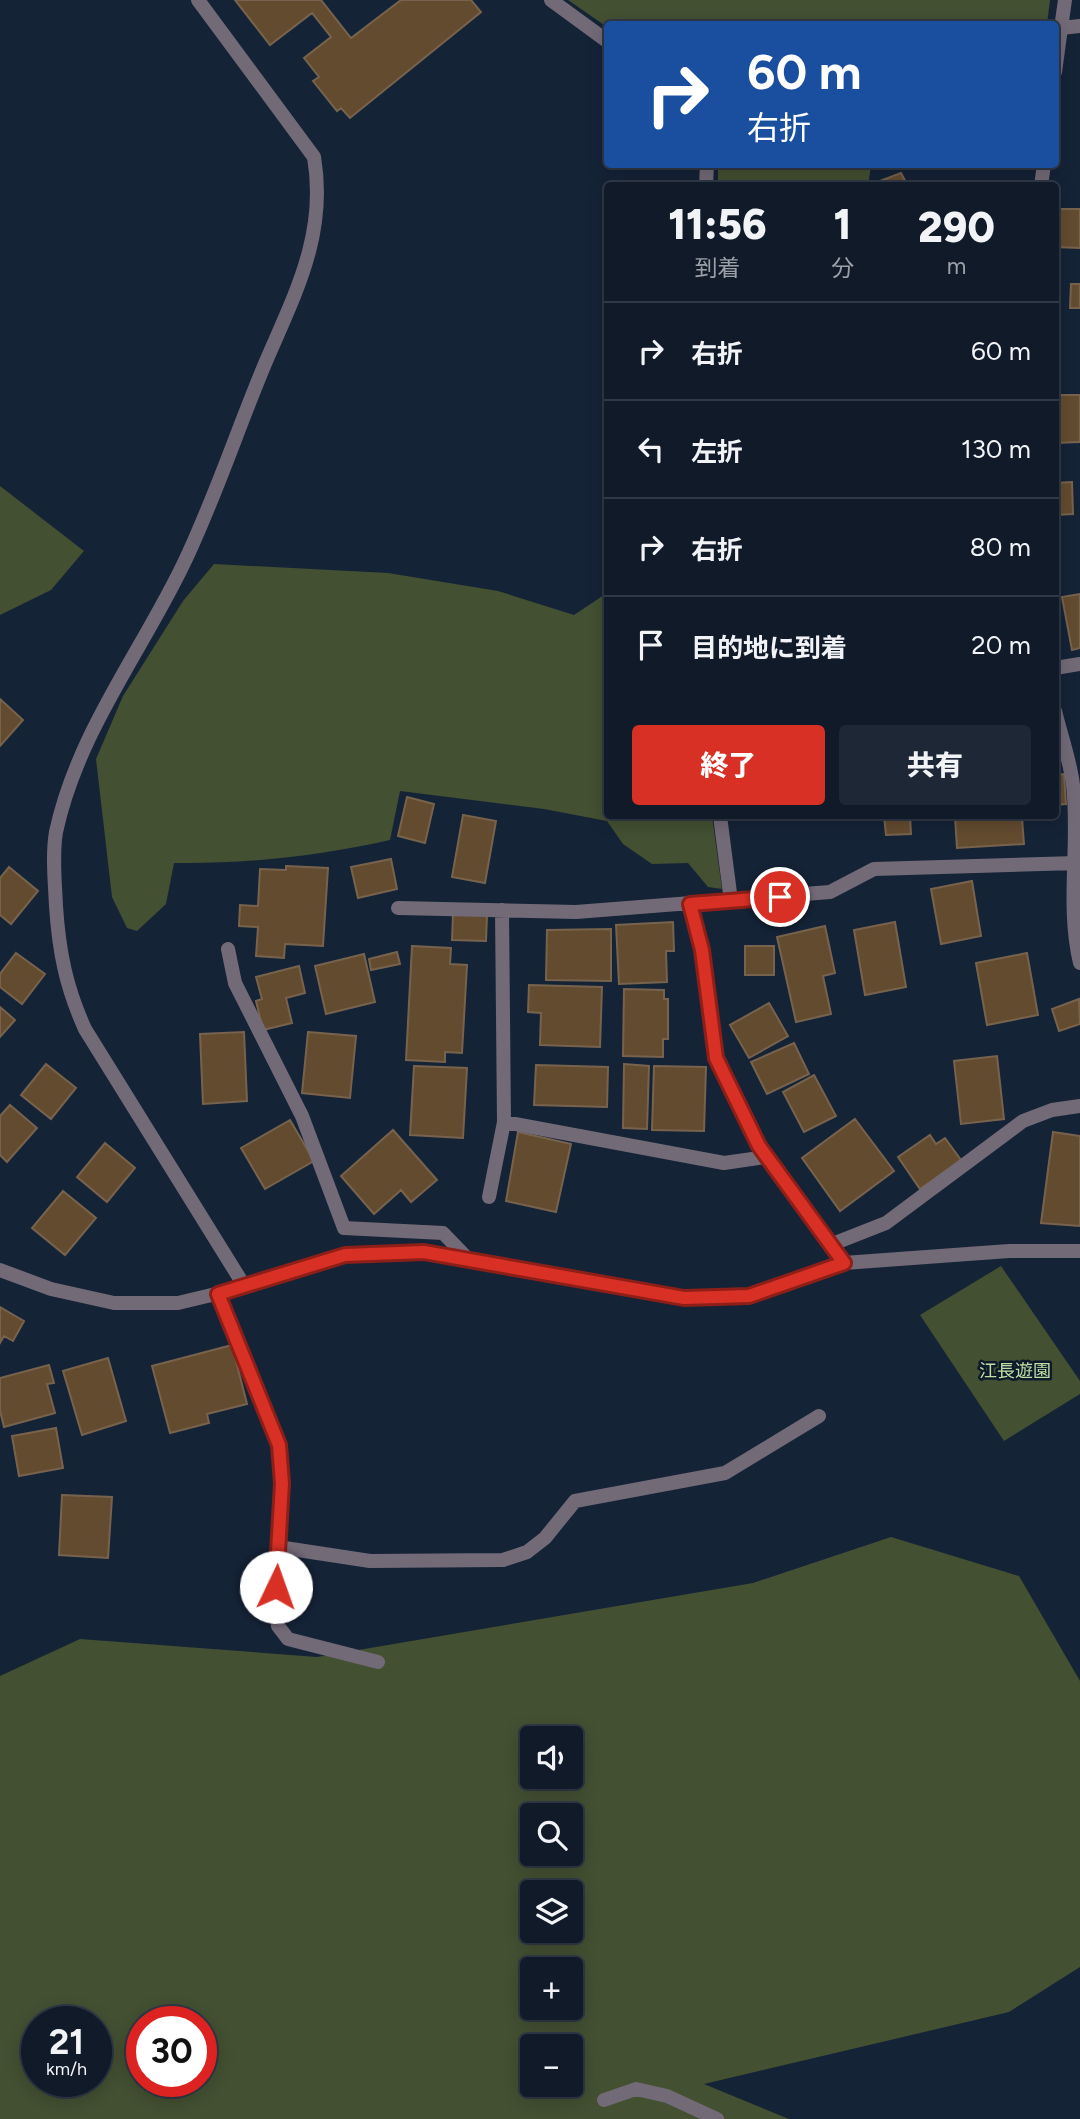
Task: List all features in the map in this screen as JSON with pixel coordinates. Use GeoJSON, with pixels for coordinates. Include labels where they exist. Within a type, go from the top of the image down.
{"type":"FeatureCollection","features":[{"type":"Feature","properties":{"kind":"street"},"geometry":{"type":"LineString","coordinates":[[198,0],[314,157],[319,187],[310,250],[294,302],[268,357],[183,565],[103,709],[70,783],[56,835],[55,881],[59,939],[68,991],[85,1029],[245,1287]]}},
{"type":"Feature","properties":{"kind":"street"},"geometry":{"type":"LineString","coordinates":[[551,0],[604,39]]}},
{"type":"Feature","properties":{"kind":"street"},"geometry":{"type":"LineString","coordinates":[[1059,43],[1065,0]]}},
{"type":"Feature","properties":{"kind":"street"},"geometry":{"type":"LineString","coordinates":[[1061,28],[1080,26]]}},
{"type":"Feature","properties":{"kind":"street"},"geometry":{"type":"LineString","coordinates":[[1059,667],[1080,664]]}},
{"type":"Feature","properties":{"kind":"street"},"geometry":{"type":"LineString","coordinates":[[1059,727],[1073,785],[1076,863],[1073,902],[1080,963]]}},
{"type":"Feature","properties":{"kind":"street"},"geometry":{"type":"LineString","coordinates":[[720,819],[731,901]]}},
{"type":"Feature","properties":{"kind":"street"},"geometry":{"type":"LineString","coordinates":[[398,908],[576,912],[830,892],[874,869],[1076,863]]}},
{"type":"Feature","properties":{"kind":"street"},"geometry":{"type":"LineString","coordinates":[[690,904],[702,950],[716,1058],[766,1157],[844,1263]]}},
{"type":"Feature","properties":{"kind":"street"},"geometry":{"type":"LineString","coordinates":[[489,1197],[504,1122],[502,910]]}},
{"type":"Feature","properties":{"kind":"street"},"geometry":{"type":"LineString","coordinates":[[228,949],[235,983],[302,1116],[344,1228],[443,1233],[469,1260]]}},
{"type":"Feature","properties":{"kind":"street"},"geometry":{"type":"LineString","coordinates":[[830,1245],[886,1223],[1023,1121],[1052,1110],[1080,1106]]}},
{"type":"Feature","properties":{"kind":"street"},"geometry":{"type":"LineString","coordinates":[[504,1122],[724,1163],[766,1157]]}},
{"type":"Feature","properties":{"kind":"street"},"geometry":{"type":"LineString","coordinates":[[0,1270],[51,1289],[114,1303],[178,1303],[245,1287],[345,1255],[424,1252],[684,1298],[749,1296],[844,1263],[1009,1251],[1080,1251]]}},
{"type":"Feature","properties":{"kind":"street"},"geometry":{"type":"LineString","coordinates":[[218,1294],[279,1445],[282,1483],[275,1607],[278,1626],[288,1639],[378,1662]]}},
{"type":"Feature","properties":{"kind":"street"},"geometry":{"type":"LineString","coordinates":[[278,1547],[370,1561],[503,1560],[527,1552],[545,1538],[575,1501],[725,1473],[819,1416]]}},
{"type":"Feature","properties":{"kind":"street"},"geometry":{"type":"LineString","coordinates":[[604,2100],[636,2089],[667,2096],[717,2119]]}},
{"type":"Feature","properties":{"kind":"green space"},"geometry":{"type":"Polygon","coordinates":[[[568,0],[1050,0],[1047,21],[604,21],[604,25],[568,0]]]}},
{"type":"Feature","properties":{"kind":"green space"},"geometry":{"type":"Polygon","coordinates":[[[718,168],[871,168],[869,182],[718,182],[718,168]]]}},
{"type":"Feature","properties":{"kind":"green space"},"geometry":{"type":"Polygon","coordinates":[[[0,486],[84,551],[51,590],[0,615],[0,486]]]}},
{"type":"Feature","properties":{"kind":"green space"},"geometry":{"type":"Polygon","coordinates":[[[214,564],[388,573],[498,591],[574,615],[604,595],[604,819],[712,819],[722,889],[708,887],[688,863],[652,864],[623,844],[607,821],[544,809],[400,791],[390,840],[282,858],[174,863],[166,904],[137,931],[127,928],[112,897],[96,759],[123,696],[183,601],[214,564]]]}},
{"type":"Feature","properties":{"kind":"green space","name":"江長遊園"},"geometry":{"type":"Polygon","coordinates":[[[1001,1266],[1080,1381],[1080,1394],[1004,1441],[920,1315],[1001,1266]]]}},
{"type":"Feature","properties":{"kind":"green space"},"geometry":{"type":"Polygon","coordinates":[[[891,1537],[1019,1576],[1080,1681],[1080,1967],[1009,2012],[704,2084],[789,2119],[0,2119],[0,1676],[80,1639],[317,1657],[753,1583],[891,1537]]]}},
{"type":"Feature","properties":{"kind":"building"},"geometry":{"type":"Polygon","coordinates":[[[235,0],[321,0],[351,38],[401,0],[471,0],[481,12],[350,118],[341,108],[337,111],[313,81],[319,77],[304,58],[331,37],[312,13],[270,45],[235,0]]]}},
{"type":"Feature","properties":{"kind":"building"},"geometry":{"type":"Polygon","coordinates":[[[901,173],[906,182],[877,182],[901,173]]]}},
{"type":"Feature","properties":{"kind":"building"},"geometry":{"type":"Polygon","coordinates":[[[1059,209],[1080,209],[1080,248],[1059,247],[1059,209]]]}},
{"type":"Feature","properties":{"kind":"building"},"geometry":{"type":"Polygon","coordinates":[[[1071,284],[1080,284],[1080,308],[1070,308],[1071,284]]]}},
{"type":"Feature","properties":{"kind":"building"},"geometry":{"type":"Polygon","coordinates":[[[1059,395],[1080,395],[1080,442],[1059,443],[1059,395]]]}},
{"type":"Feature","properties":{"kind":"building"},"geometry":{"type":"Polygon","coordinates":[[[1072,482],[1073,514],[1059,515],[1059,483],[1072,482]]]}},
{"type":"Feature","properties":{"kind":"building"},"geometry":{"type":"Polygon","coordinates":[[[1080,594],[1080,648],[1072,650],[1062,597],[1080,594]]]}},
{"type":"Feature","properties":{"kind":"building"},"geometry":{"type":"Polygon","coordinates":[[[0,699],[23,720],[0,746],[0,699]]]}},
{"type":"Feature","properties":{"kind":"building"},"geometry":{"type":"Polygon","coordinates":[[[1064,774],[1066,804],[1059,805],[1059,775],[1064,774]]]}},
{"type":"Feature","properties":{"kind":"building"},"geometry":{"type":"Polygon","coordinates":[[[407,797],[434,804],[425,843],[398,836],[407,797]]]}},
{"type":"Feature","properties":{"kind":"building"},"geometry":{"type":"Polygon","coordinates":[[[463,815],[496,821],[485,883],[452,877],[463,815]]]}},
{"type":"Feature","properties":{"kind":"building"},"geometry":{"type":"Polygon","coordinates":[[[884,819],[910,819],[911,834],[886,835],[884,819]]]}},
{"type":"Feature","properties":{"kind":"building"},"geometry":{"type":"Polygon","coordinates":[[[955,819],[1022,819],[1024,844],[957,848],[955,819]]]}},
{"type":"Feature","properties":{"kind":"building"},"geometry":{"type":"Polygon","coordinates":[[[391,859],[397,889],[358,898],[351,867],[391,859]]]}},
{"type":"Feature","properties":{"kind":"building"},"geometry":{"type":"Polygon","coordinates":[[[286,866],[328,868],[323,946],[285,944],[284,958],[256,956],[258,927],[239,926],[240,905],[258,906],[260,869],[286,870],[286,866]]]}},
{"type":"Feature","properties":{"kind":"building"},"geometry":{"type":"Polygon","coordinates":[[[9,867],[38,891],[11,924],[0,915],[0,878],[9,867]]]}},
{"type":"Feature","properties":{"kind":"building"},"geometry":{"type":"Polygon","coordinates":[[[972,881],[981,936],[941,944],[931,889],[972,881]]]}},
{"type":"Feature","properties":{"kind":"building"},"geometry":{"type":"Polygon","coordinates":[[[453,914],[487,915],[486,941],[452,940],[453,914]]]}},
{"type":"Feature","properties":{"kind":"building"},"geometry":{"type":"Polygon","coordinates":[[[673,922],[674,951],[666,951],[667,982],[619,984],[616,925],[673,922]]]}},
{"type":"Feature","properties":{"kind":"building"},"geometry":{"type":"Polygon","coordinates":[[[895,922],[906,987],[865,995],[854,930],[895,922]]]}},
{"type":"Feature","properties":{"kind":"building"},"geometry":{"type":"Polygon","coordinates":[[[825,926],[835,973],[823,976],[831,1014],[796,1022],[777,937],[825,926]]]}},
{"type":"Feature","properties":{"kind":"building"},"geometry":{"type":"Polygon","coordinates":[[[611,929],[611,981],[546,980],[547,930],[611,929]]]}},
{"type":"Feature","properties":{"kind":"building"},"geometry":{"type":"Polygon","coordinates":[[[412,946],[451,948],[450,964],[467,965],[462,1053],[445,1052],[445,1062],[406,1060],[412,946]]]}},
{"type":"Feature","properties":{"kind":"building"},"geometry":{"type":"Polygon","coordinates":[[[745,946],[774,946],[774,975],[745,975],[745,946]]]}},
{"type":"Feature","properties":{"kind":"building"},"geometry":{"type":"Polygon","coordinates":[[[397,952],[400,964],[371,970],[369,959],[397,952]]]}},
{"type":"Feature","properties":{"kind":"building"},"geometry":{"type":"Polygon","coordinates":[[[16,953],[45,974],[22,1004],[0,987],[0,974],[16,953]]]}},
{"type":"Feature","properties":{"kind":"building"},"geometry":{"type":"Polygon","coordinates":[[[1027,953],[1038,1015],[987,1025],[976,963],[1027,953]]]}},
{"type":"Feature","properties":{"kind":"building"},"geometry":{"type":"Polygon","coordinates":[[[364,954],[375,1002],[326,1014],[315,966],[364,954]]]}},
{"type":"Feature","properties":{"kind":"building"},"geometry":{"type":"Polygon","coordinates":[[[299,966],[305,993],[286,998],[292,1023],[263,1030],[256,1001],[262,999],[256,977],[299,966]]]}},
{"type":"Feature","properties":{"kind":"building"},"geometry":{"type":"Polygon","coordinates":[[[529,985],[602,987],[600,1047],[540,1045],[541,1013],[528,1012],[529,985]]]}},
{"type":"Feature","properties":{"kind":"building"},"geometry":{"type":"Polygon","coordinates":[[[624,989],[664,990],[664,999],[668,999],[668,1039],[663,1039],[663,1057],[623,1056],[624,989]]]}},
{"type":"Feature","properties":{"kind":"building"},"geometry":{"type":"Polygon","coordinates":[[[1079,999],[1080,1024],[1059,1031],[1052,1009],[1079,999]]]}},
{"type":"Feature","properties":{"kind":"building"},"geometry":{"type":"Polygon","coordinates":[[[769,1003],[788,1036],[749,1058],[730,1025],[769,1003]]]}},
{"type":"Feature","properties":{"kind":"building"},"geometry":{"type":"Polygon","coordinates":[[[0,1007],[15,1020],[0,1037],[0,1007]]]}},
{"type":"Feature","properties":{"kind":"building"},"geometry":{"type":"Polygon","coordinates":[[[244,1032],[247,1101],[203,1104],[200,1034],[244,1032]]]}},
{"type":"Feature","properties":{"kind":"building"},"geometry":{"type":"Polygon","coordinates":[[[308,1032],[356,1036],[350,1098],[302,1093],[308,1032]]]}},
{"type":"Feature","properties":{"kind":"building"},"geometry":{"type":"Polygon","coordinates":[[[794,1043],[809,1074],[767,1094],[751,1062],[794,1043]]]}},
{"type":"Feature","properties":{"kind":"building"},"geometry":{"type":"Polygon","coordinates":[[[997,1056],[1004,1119],[961,1124],[954,1061],[997,1056]]]}},
{"type":"Feature","properties":{"kind":"building"},"geometry":{"type":"Polygon","coordinates":[[[46,1064],[76,1088],[51,1119],[21,1095],[46,1064]]]}},
{"type":"Feature","properties":{"kind":"building"},"geometry":{"type":"Polygon","coordinates":[[[624,1064],[649,1066],[647,1129],[623,1128],[624,1064]]]}},
{"type":"Feature","properties":{"kind":"building"},"geometry":{"type":"Polygon","coordinates":[[[536,1065],[608,1067],[607,1107],[534,1105],[536,1065]]]}},
{"type":"Feature","properties":{"kind":"building"},"geometry":{"type":"Polygon","coordinates":[[[414,1066],[467,1068],[463,1138],[410,1135],[414,1066]]]}},
{"type":"Feature","properties":{"kind":"building"},"geometry":{"type":"Polygon","coordinates":[[[654,1066],[706,1067],[704,1131],[652,1130],[654,1066]]]}},
{"type":"Feature","properties":{"kind":"building"},"geometry":{"type":"Polygon","coordinates":[[[814,1075],[836,1116],[804,1132],[783,1092],[814,1075]]]}},
{"type":"Feature","properties":{"kind":"building"},"geometry":{"type":"Polygon","coordinates":[[[10,1105],[37,1128],[7,1162],[0,1155],[0,1116],[10,1105]]]}},
{"type":"Feature","properties":{"kind":"building"},"geometry":{"type":"Polygon","coordinates":[[[855,1119],[894,1171],[840,1211],[802,1158],[855,1119]]]}},
{"type":"Feature","properties":{"kind":"building"},"geometry":{"type":"Polygon","coordinates":[[[290,1120],[314,1161],[265,1189],[241,1148],[290,1120]]]}},
{"type":"Feature","properties":{"kind":"building"},"geometry":{"type":"Polygon","coordinates":[[[393,1130],[437,1180],[411,1202],[401,1190],[374,1214],[341,1176],[393,1130]]]}},
{"type":"Feature","properties":{"kind":"building"},"geometry":{"type":"Polygon","coordinates":[[[518,1132],[571,1144],[556,1212],[506,1201],[518,1132]]]}},
{"type":"Feature","properties":{"kind":"building"},"geometry":{"type":"Polygon","coordinates":[[[1053,1132],[1080,1136],[1080,1226],[1041,1223],[1053,1132]]]}},
{"type":"Feature","properties":{"kind":"building"},"geometry":{"type":"Polygon","coordinates":[[[930,1135],[936,1144],[945,1138],[961,1160],[920,1189],[898,1157],[930,1135]]]}},
{"type":"Feature","properties":{"kind":"building"},"geometry":{"type":"Polygon","coordinates":[[[105,1143],[135,1168],[107,1202],[77,1177],[105,1143]]]}},
{"type":"Feature","properties":{"kind":"building"},"geometry":{"type":"Polygon","coordinates":[[[63,1191],[96,1218],[65,1255],[32,1228],[63,1191]]]}},
{"type":"Feature","properties":{"kind":"building"},"geometry":{"type":"Polygon","coordinates":[[[0,1307],[24,1321],[13,1341],[4,1336],[0,1343],[0,1307]]]}},
{"type":"Feature","properties":{"kind":"building"},"geometry":{"type":"Polygon","coordinates":[[[232,1345],[247,1404],[207,1414],[209,1423],[170,1433],[152,1366],[232,1345]]]}},
{"type":"Feature","properties":{"kind":"building"},"geometry":{"type":"Polygon","coordinates":[[[108,1358],[126,1421],[82,1435],[63,1371],[108,1358]]]}},
{"type":"Feature","properties":{"kind":"building"},"geometry":{"type":"Polygon","coordinates":[[[49,1365],[54,1383],[47,1384],[55,1413],[4,1427],[0,1411],[0,1378],[49,1365]]]}},
{"type":"Feature","properties":{"kind":"building"},"geometry":{"type":"Polygon","coordinates":[[[56,1428],[63,1468],[19,1476],[12,1436],[56,1428]]]}},
{"type":"Feature","properties":{"kind":"building"},"geometry":{"type":"Polygon","coordinates":[[[62,1495],[112,1497],[108,1558],[59,1555],[62,1495]]]}},
{"type":"Feature","properties":{"kind":"route"},"geometry":{"type":"LineString","coordinates":[[276,1587],[282,1483],[279,1445],[218,1294],[345,1255],[424,1252],[684,1298],[749,1296],[816,1275],[844,1263],[759,1146],[716,1058],[702,950],[690,904],[780,897]]}}]}
